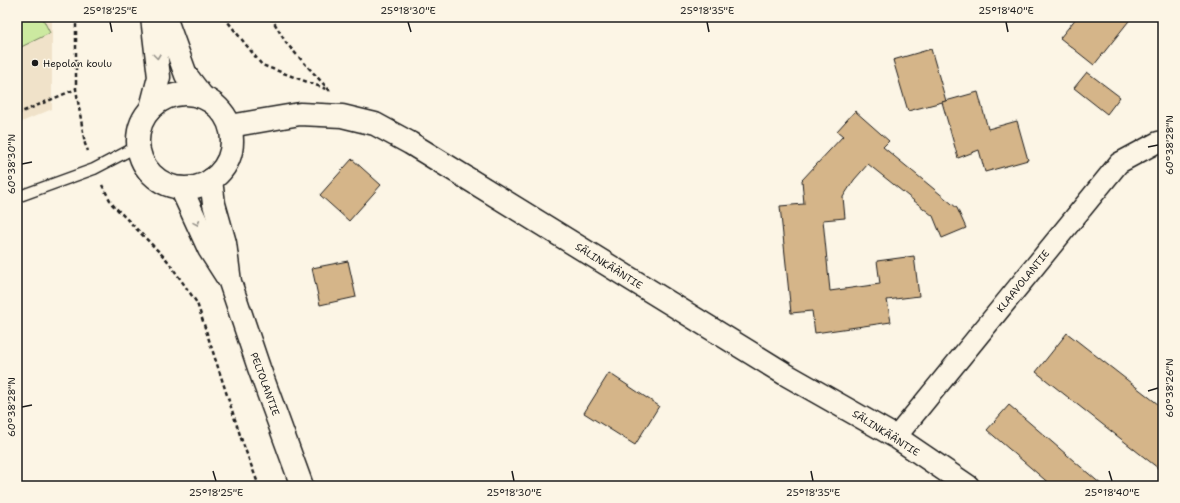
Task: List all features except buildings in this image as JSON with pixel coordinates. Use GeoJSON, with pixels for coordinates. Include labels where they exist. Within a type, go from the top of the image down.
{"type":"FeatureCollection","features":[{"type":"Feature","properties":{"kind":"main road"},"geometry":{"type":"LineString","coordinates":[[150,108],[174,94],[202,96],[214,103],[224,113],[230,126],[232,141],[229,156],[222,170],[211,180],[197,186],[181,188],[165,184],[152,175],[142,162],[138,146],[138,133],[143,119],[150,108],[159,77],[152,17]]}},
{"type":"Feature","properties":{"kind":"main road"},"geometry":{"type":"LineString","coordinates":[[165,17],[186,75],[202,96]]}},
{"type":"Feature","properties":{"kind":"main road","name":"SÄLINKÄÄNTIE"},"geometry":{"type":"LineString","coordinates":[[230,126],[300,114],[342,116],[375,124],[410,143],[785,374],[896,437],[968,486]]}},
{"type":"Feature","properties":{"kind":"main road","name":"PELTOLANTIE"},"geometry":{"type":"LineString","coordinates":[[211,180],[214,204],[225,243],[230,282],[259,368],[302,486]]}},
{"type":"Feature","properties":{"kind":"main road","name":"PELTOLANTIE"},"geometry":{"type":"LineString","coordinates":[[181,188],[209,249],[230,282]]}},
{"type":"Feature","properties":{"kind":"street","name":"KLAAVOLANTIE"},"geometry":{"type":"LineString","coordinates":[[896,437],[1119,163],[1158,142],[1163,141]]}},
{"type":"Feature","properties":{"kind":"lane"},"geometry":{"type":"LineString","coordinates":[[17,197],[94,169],[138,146]]}},
{"type":"Feature","properties":{"kind":"path"},"geometry":{"type":"LineString","coordinates":[[76,17],[76,89],[85,144],[94,169],[112,204],[167,260],[197,303],[242,440],[259,486]]}},
{"type":"Feature","properties":{"kind":"path"},"geometry":{"type":"LineString","coordinates":[[76,21],[97,17]]}},
{"type":"Feature","properties":{"kind":"path"},"geometry":{"type":"LineString","coordinates":[[224,17],[262,65],[331,91],[286,43],[271,17]]}},
{"type":"Feature","properties":{"kind":"path"},"geometry":{"type":"LineString","coordinates":[[17,114],[76,89]]}},
{"type":"Feature","properties":{"kind":"shaded area","name":"Hepolan koulu"},"geometry":{"type":"Polygon","coordinates":[[[17,17],[52,17],[52,109],[17,124],[17,17]]]}},
{"type":"Feature","properties":{"kind":"green space"},"geometry":{"type":"Polygon","coordinates":[[[17,17],[42,17],[50,33],[17,49],[17,17]]]}},
{"type":"Feature","properties":{"kind":"place","name":"Hepolan koulu"},"geometry":{"type":"Point","coordinates":[35,63]}}]}
